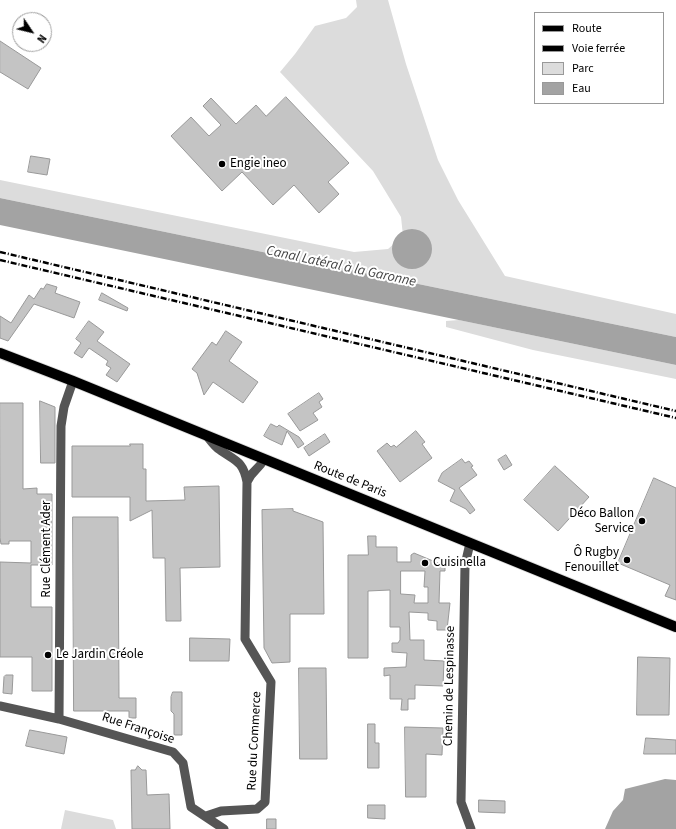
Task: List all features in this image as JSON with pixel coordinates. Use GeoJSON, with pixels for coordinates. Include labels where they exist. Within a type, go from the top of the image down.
{"type":"FeatureCollection","features":[{"type":"Feature","properties":{"kind":"main road","name":"Route de Paris"},"geometry":{"type":"LineString","coordinates":[[0,352],[676,627]]}},
{"type":"Feature","properties":{"kind":"street","name":"Rue Clément Ader"},"geometry":{"type":"LineString","coordinates":[[58,719],[61,426],[64,406],[73,381]]}},
{"type":"Feature","properties":{"kind":"street","name":"Rue du Commerce"},"geometry":{"type":"LineString","coordinates":[[206,435],[219,450],[239,462],[243,467],[247,482],[245,640],[271,682],[265,802],[256,809],[221,811],[206,816]]}},
{"type":"Feature","properties":{"kind":"street"},"geometry":{"type":"LineString","coordinates":[[247,482],[250,474],[261,466],[264,459]]}},
{"type":"Feature","properties":{"kind":"street","name":"Chemin de Lespinasse"},"geometry":{"type":"LineString","coordinates":[[470,543],[465,565],[461,802],[471,829]]}},
{"type":"Feature","properties":{"kind":"street","name":"Rue Françoise"},"geometry":{"type":"LineString","coordinates":[[0,706],[58,719],[173,752],[183,763],[190,807],[224,829]]}},
{"type":"Feature","properties":{"kind":"green space"},"geometry":{"type":"Polygon","coordinates":[[[356,0],[388,0],[406,64],[438,160],[458,200],[505,276],[676,314],[676,337],[0,198],[0,180],[354,252],[388,249],[403,236],[401,217],[373,171],[280,72],[315,26],[346,18],[357,7],[356,0]]]}},
{"type":"Feature","properties":{"kind":"green space"},"geometry":{"type":"Polygon","coordinates":[[[459,320],[676,365],[676,379],[533,350],[446,327],[446,321],[459,320]]]}},
{"type":"Feature","properties":{"kind":"green space"},"geometry":{"type":"Polygon","coordinates":[[[65,810],[113,820],[116,829],[61,829],[65,810]]]}},
{"type":"Feature","properties":{"kind":"water"},"geometry":{"type":"Polygon","coordinates":[[[0,198],[676,337],[676,365],[0,225],[0,198]]]}},
{"type":"Feature","properties":{"kind":"water"},"geometry":{"type":"Polygon","coordinates":[[[416,229],[423,232],[429,238],[432,249],[431,257],[423,266],[416,269],[408,269],[401,266],[393,257],[392,245],[395,238],[404,230],[416,229]]]}},
{"type":"Feature","properties":{"kind":"water"},"geometry":{"type":"Polygon","coordinates":[[[665,779],[676,780],[676,829],[605,829],[613,811],[623,800],[625,789],[665,779]]]}},
{"type":"Feature","properties":{"kind":"building"},"geometry":{"type":"Polygon","coordinates":[[[0,41],[12,49],[12,52],[17,52],[41,68],[28,89],[0,72],[0,41]]]}},
{"type":"Feature","properties":{"kind":"building"},"geometry":{"type":"Polygon","coordinates":[[[286,97],[349,163],[328,182],[339,194],[319,213],[294,185],[273,205],[242,172],[222,191],[171,136],[191,117],[209,136],[221,125],[203,106],[211,98],[236,124],[256,105],[266,116],[286,97]]]}},
{"type":"Feature","properties":{"kind":"building"},"geometry":{"type":"Polygon","coordinates":[[[31,156],[50,159],[47,175],[28,172],[31,156]]]}},
{"type":"Feature","properties":{"kind":"building"},"geometry":{"type":"Polygon","coordinates":[[[47,284],[57,287],[55,293],[80,302],[74,318],[34,304],[8,341],[0,338],[0,316],[11,323],[29,295],[34,299],[41,288],[43,289],[47,284]]]}},
{"type":"Feature","properties":{"kind":"building"},"geometry":{"type":"Polygon","coordinates":[[[102,293],[128,308],[127,311],[99,300],[102,293]]]}},
{"type":"Feature","properties":{"kind":"building"},"geometry":{"type":"Polygon","coordinates":[[[89,321],[104,332],[97,341],[130,364],[117,382],[106,375],[111,368],[106,365],[108,361],[89,348],[82,358],[74,353],[81,343],[76,339],[89,321]]]}},
{"type":"Feature","properties":{"kind":"building"},"geometry":{"type":"Polygon","coordinates":[[[226,331],[242,342],[229,361],[258,382],[243,403],[213,382],[204,395],[197,373],[192,369],[212,342],[216,345],[226,331]]]}},
{"type":"Feature","properties":{"kind":"building"},"geometry":{"type":"Polygon","coordinates":[[[319,393],[323,399],[319,402],[322,407],[313,413],[318,420],[300,431],[288,414],[319,393]]]}},
{"type":"Feature","properties":{"kind":"building"},"geometry":{"type":"Polygon","coordinates":[[[40,401],[55,407],[55,463],[41,463],[40,401]]]}},
{"type":"Feature","properties":{"kind":"building"},"geometry":{"type":"Polygon","coordinates":[[[0,403],[23,403],[23,489],[37,488],[37,494],[52,494],[52,565],[31,565],[31,607],[52,607],[52,691],[32,691],[32,657],[0,657],[0,562],[31,563],[31,541],[9,541],[9,544],[1,544],[0,403]]]}},
{"type":"Feature","properties":{"kind":"building"},"geometry":{"type":"Polygon","coordinates":[[[271,424],[277,427],[279,425],[299,437],[304,444],[298,448],[287,431],[282,445],[264,436],[271,424]]]}},
{"type":"Feature","properties":{"kind":"building"},"geometry":{"type":"Polygon","coordinates":[[[416,431],[425,442],[422,444],[432,458],[400,482],[377,451],[387,443],[391,447],[394,445],[396,447],[416,431]]]}},
{"type":"Feature","properties":{"kind":"building"},"geometry":{"type":"Polygon","coordinates":[[[325,434],[330,442],[309,456],[304,448],[325,434]]]}},
{"type":"Feature","properties":{"kind":"building"},"geometry":{"type":"Polygon","coordinates":[[[130,444],[143,444],[143,469],[146,469],[146,501],[185,500],[184,487],[219,486],[220,567],[180,568],[181,621],[166,621],[165,558],[153,558],[152,510],[130,521],[130,497],[72,497],[72,446],[130,446],[130,444]]]}},
{"type":"Feature","properties":{"kind":"building"},"geometry":{"type":"Polygon","coordinates":[[[506,455],[512,465],[504,470],[498,460],[506,455]]]}},
{"type":"Feature","properties":{"kind":"building"},"geometry":{"type":"Polygon","coordinates":[[[462,459],[465,463],[469,461],[473,466],[471,467],[477,475],[459,488],[475,510],[470,514],[466,509],[450,501],[455,490],[438,481],[442,473],[462,459]]]}},
{"type":"Feature","properties":{"kind":"building"},"geometry":{"type":"Polygon","coordinates":[[[555,466],[589,497],[558,531],[524,500],[555,466]]]}},
{"type":"Feature","properties":{"kind":"building"},"geometry":{"type":"Polygon","coordinates":[[[654,478],[676,488],[676,600],[665,596],[670,585],[618,563],[654,478]]]}},
{"type":"Feature","properties":{"kind":"building"},"geometry":{"type":"Polygon","coordinates":[[[293,509],[293,511],[323,522],[324,614],[290,614],[290,662],[272,663],[264,648],[262,510],[293,509]]]}},
{"type":"Feature","properties":{"kind":"building"},"geometry":{"type":"Polygon","coordinates":[[[73,517],[118,517],[119,698],[136,698],[136,718],[129,718],[129,711],[74,711],[73,517]]]}},
{"type":"Feature","properties":{"kind":"building"},"geometry":{"type":"Polygon","coordinates":[[[368,536],[376,536],[376,547],[397,547],[397,562],[411,562],[411,555],[414,553],[445,566],[445,571],[440,571],[439,603],[450,603],[447,630],[437,630],[437,621],[428,620],[428,613],[409,612],[410,640],[424,640],[424,660],[444,661],[443,686],[415,685],[415,699],[408,699],[408,710],[401,710],[402,699],[390,699],[390,675],[384,676],[384,668],[406,667],[407,653],[392,652],[392,643],[398,643],[400,640],[400,627],[390,627],[390,590],[368,591],[368,658],[348,658],[348,555],[368,555],[368,536]],[[401,571],[401,594],[415,595],[414,603],[428,603],[428,587],[424,587],[425,571],[401,571]]]}},
{"type":"Feature","properties":{"kind":"building"},"geometry":{"type":"Polygon","coordinates":[[[190,638],[230,639],[229,661],[190,661],[190,638]]]}},
{"type":"Feature","properties":{"kind":"building"},"geometry":{"type":"Polygon","coordinates":[[[638,657],[670,658],[669,715],[637,715],[638,657]]]}},
{"type":"Feature","properties":{"kind":"building"},"geometry":{"type":"Polygon","coordinates":[[[299,668],[326,668],[327,759],[300,759],[299,668]]]}},
{"type":"Feature","properties":{"kind":"building"},"geometry":{"type":"Polygon","coordinates":[[[6,675],[13,675],[12,694],[3,693],[4,677],[6,675]]]}},
{"type":"Feature","properties":{"kind":"building"},"geometry":{"type":"Polygon","coordinates":[[[173,692],[182,692],[182,735],[174,735],[174,714],[171,711],[171,697],[173,692]]]}},
{"type":"Feature","properties":{"kind":"building"},"geometry":{"type":"Polygon","coordinates":[[[368,724],[375,724],[375,743],[379,743],[379,768],[368,768],[368,724]]]}},
{"type":"Feature","properties":{"kind":"building"},"geometry":{"type":"Polygon","coordinates":[[[405,727],[443,728],[442,755],[426,754],[426,797],[406,797],[405,727]]]}},
{"type":"Feature","properties":{"kind":"building"},"geometry":{"type":"Polygon","coordinates":[[[30,730],[67,737],[64,754],[26,746],[30,730]]]}},
{"type":"Feature","properties":{"kind":"building"},"geometry":{"type":"Polygon","coordinates":[[[646,738],[676,740],[676,754],[644,754],[646,738]]]}},
{"type":"Feature","properties":{"kind":"building"},"geometry":{"type":"Polygon","coordinates":[[[138,766],[142,770],[146,770],[147,795],[169,794],[170,829],[132,829],[131,770],[135,770],[138,766]]]}},
{"type":"Feature","properties":{"kind":"building"},"geometry":{"type":"Polygon","coordinates":[[[479,800],[505,801],[505,813],[479,812],[479,800]]]}},
{"type":"Feature","properties":{"kind":"building"},"geometry":{"type":"Polygon","coordinates":[[[368,805],[385,805],[385,819],[368,818],[368,805]]]}},
{"type":"Feature","properties":{"kind":"building"},"geometry":{"type":"Polygon","coordinates":[[[267,819],[276,819],[276,829],[267,829],[267,819]]]}},
{"type":"Feature","properties":{"kind":"railway"},"geometry":{"type":"LineString","coordinates":[[0,252],[676,411]]}},
{"type":"Feature","properties":{"kind":"railway"},"geometry":{"type":"LineString","coordinates":[[0,260],[676,418]]}},
{"type":"Feature","properties":{"kind":"place","name":"Engie ineo"},"geometry":{"type":"Point","coordinates":[222,164]}},
{"type":"Feature","properties":{"kind":"place","name":"Déco Ballon Service"},"geometry":{"type":"Point","coordinates":[642,521]}},
{"type":"Feature","properties":{"kind":"place","name":"Ô Rugby Fenouillet"},"geometry":{"type":"Point","coordinates":[627,560]}},
{"type":"Feature","properties":{"kind":"place","name":"Cuisinella"},"geometry":{"type":"Point","coordinates":[425,563]}},
{"type":"Feature","properties":{"kind":"place","name":"Le Jardin Créole"},"geometry":{"type":"Point","coordinates":[48,655]}},
{"type":"Feature","properties":{"kind":"water label","name":"Canal Latéral à la Garonne"},"geometry":{"type":"Point","coordinates":[341,267]}}]}
